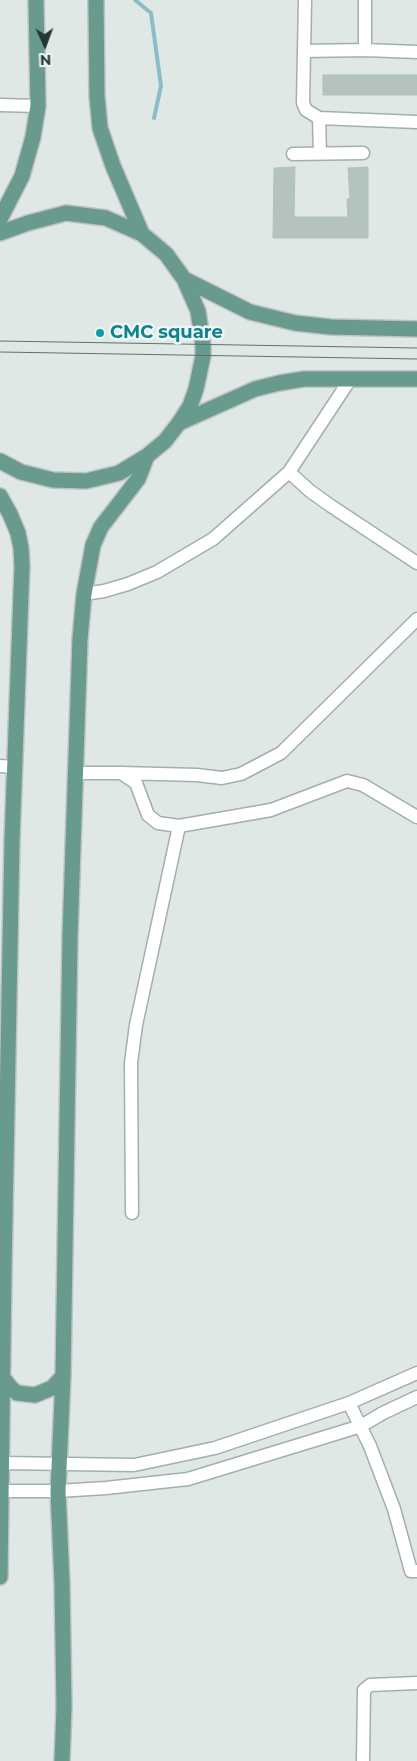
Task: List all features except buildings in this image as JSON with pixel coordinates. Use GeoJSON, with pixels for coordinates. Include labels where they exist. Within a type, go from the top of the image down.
{"type":"FeatureCollection","features":[{"type":"Feature","properties":{"kind":"main road"},"geometry":{"type":"LineString","coordinates":[[0,219],[22,176],[33,137],[38,106],[36,0]]}},
{"type":"Feature","properties":{"kind":"main road"},"geometry":{"type":"LineString","coordinates":[[96,0],[97,96],[100,128],[113,166],[142,234]]}},
{"type":"Feature","properties":{"kind":"main road"},"geometry":{"type":"LineString","coordinates":[[0,233],[66,212],[106,218],[142,234],[166,254],[184,279],[198,311],[204,345],[196,389],[190,406],[179,423],[165,441],[147,456],[118,473],[86,481],[53,480],[21,472],[0,461]]}},
{"type":"Feature","properties":{"kind":"main road"},"geometry":{"type":"LineString","coordinates":[[184,279],[250,312],[288,322],[331,327],[417,329]]}},
{"type":"Feature","properties":{"kind":"main road"},"geometry":{"type":"LineString","coordinates":[[179,423],[255,389],[279,383],[304,379],[417,379]]}},
{"type":"Feature","properties":{"kind":"main road"},"geometry":{"type":"LineString","coordinates":[[62,1761],[64,1707],[58,1491],[63,1376],[70,936],[80,639],[84,594],[91,553],[101,527],[138,479],[147,456]]}},
{"type":"Feature","properties":{"kind":"main road"},"geometry":{"type":"LineString","coordinates":[[0,496],[18,533],[22,557],[20,637],[7,766],[0,1577]]}},
{"type":"Feature","properties":{"kind":"main road"},"geometry":{"type":"LineString","coordinates":[[3,1378],[17,1393],[35,1395],[52,1388],[63,1376]]}},
{"type":"Feature","properties":{"kind":"street"},"geometry":{"type":"LineString","coordinates":[[305,0],[303,103],[306,110],[319,118],[417,122]]}},
{"type":"Feature","properties":{"kind":"street"},"geometry":{"type":"LineString","coordinates":[[365,0],[365,50]]}},
{"type":"Feature","properties":{"kind":"street"},"geometry":{"type":"LineString","coordinates":[[304,51],[365,50],[417,52]]}},
{"type":"Feature","properties":{"kind":"street"},"geometry":{"type":"LineString","coordinates":[[0,105],[38,106]]}},
{"type":"Feature","properties":{"kind":"street"},"geometry":{"type":"LineString","coordinates":[[319,118],[320,153]]}},
{"type":"Feature","properties":{"kind":"street"},"geometry":{"type":"LineString","coordinates":[[293,154],[363,153]]}},
{"type":"Feature","properties":{"kind":"street"},"geometry":{"type":"LineString","coordinates":[[84,594],[104,591],[128,584],[157,572],[213,539],[289,472],[351,378]]}},
{"type":"Feature","properties":{"kind":"street"},"geometry":{"type":"LineString","coordinates":[[289,472],[310,491],[331,506],[417,563]]}},
{"type":"Feature","properties":{"kind":"street"},"geometry":{"type":"LineString","coordinates":[[76,773],[197,775],[222,778],[241,774],[281,753],[417,618]]}},
{"type":"Feature","properties":{"kind":"street"},"geometry":{"type":"LineString","coordinates":[[122,773],[136,782],[148,815],[158,823],[179,826],[271,810],[347,781],[364,785],[417,817]]}},
{"type":"Feature","properties":{"kind":"street"},"geometry":{"type":"LineString","coordinates":[[132,1214],[131,1064],[136,1025],[179,826]]}},
{"type":"Feature","properties":{"kind":"street"},"geometry":{"type":"LineString","coordinates":[[1,1464],[134,1465],[215,1448],[349,1403],[417,1373]]}},
{"type":"Feature","properties":{"kind":"street"},"geometry":{"type":"LineString","coordinates":[[1,1491],[58,1491],[106,1488],[188,1479],[361,1426],[383,1413],[416,1400]]}},
{"type":"Feature","properties":{"kind":"street"},"geometry":{"type":"LineString","coordinates":[[349,1403],[370,1446],[394,1509],[411,1571],[417,1571]]}},
{"type":"Feature","properties":{"kind":"street"},"geometry":{"type":"LineString","coordinates":[[363,1761],[364,1690],[370,1685],[417,1683]]}},
{"type":"Feature","properties":{"kind":"waterway"},"geometry":{"type":"LineString","coordinates":[[135,0],[151,13],[161,86],[154,118]]}},
{"type":"Feature","properties":{"kind":"tram line"},"geometry":{"type":"LineString","coordinates":[[0,341],[417,348]]}},
{"type":"Feature","properties":{"kind":"tram line"},"geometry":{"type":"LineString","coordinates":[[0,352],[417,359]]}},
{"type":"Feature","properties":{"kind":"place","name":"CMC square"},"geometry":{"type":"Point","coordinates":[100,333]}}]}
